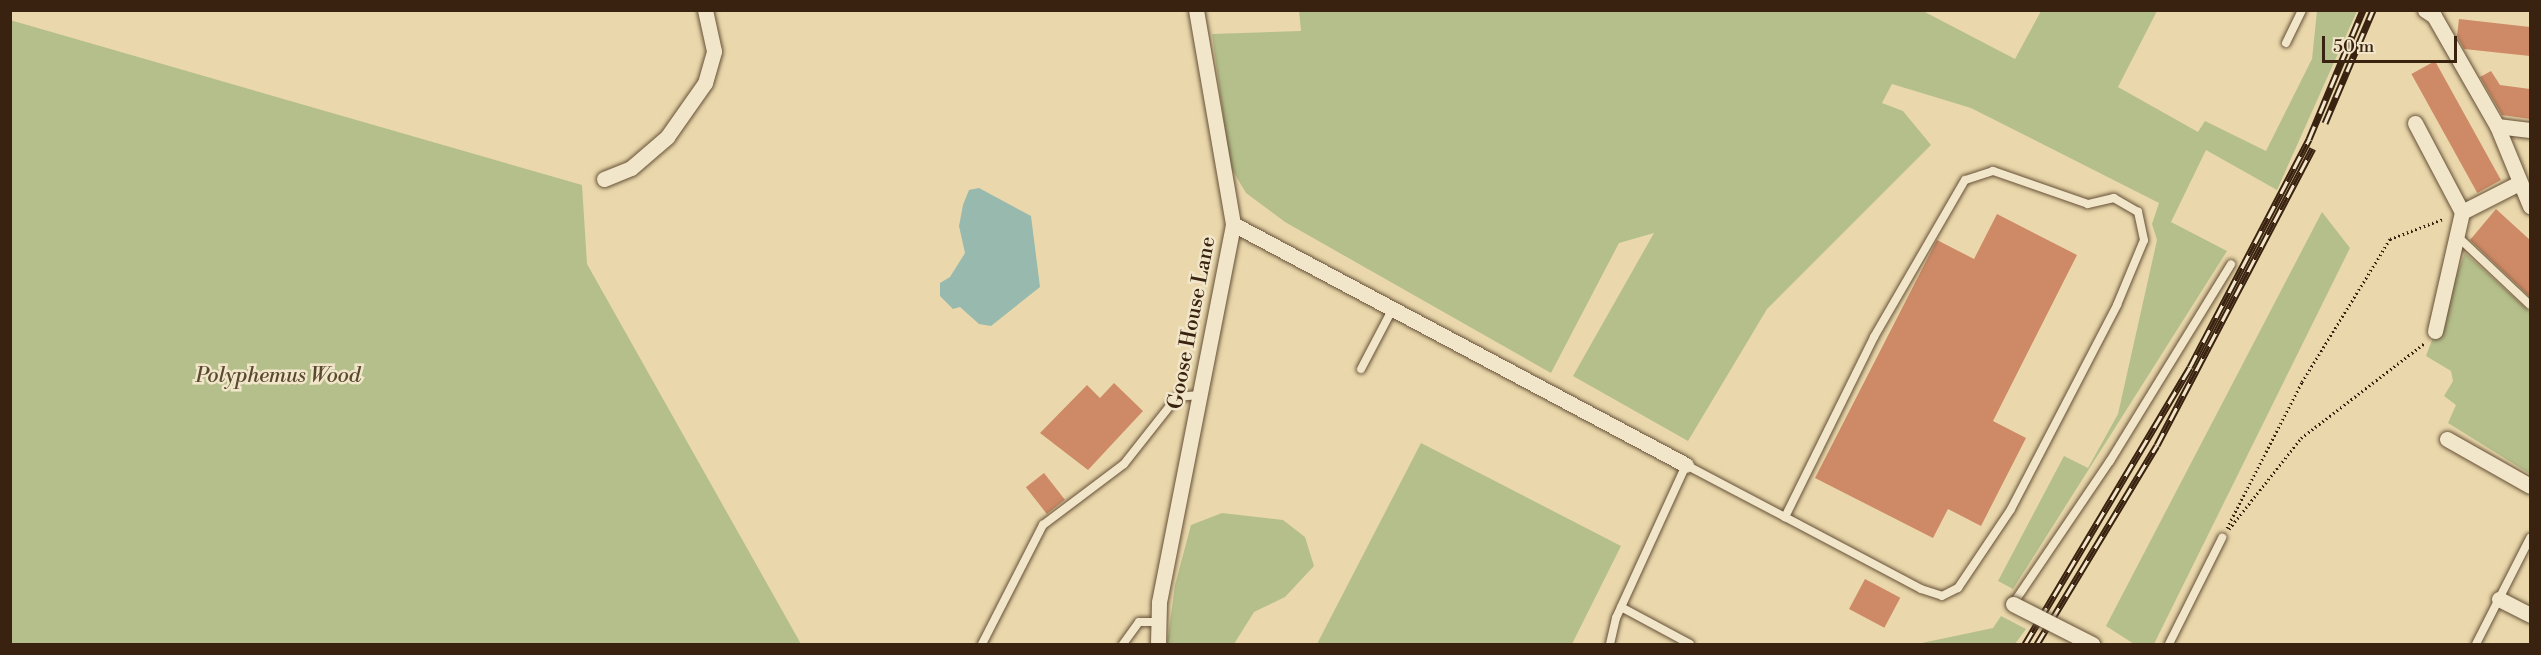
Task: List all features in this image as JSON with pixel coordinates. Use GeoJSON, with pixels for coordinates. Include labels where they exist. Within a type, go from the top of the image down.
{"type":"FeatureCollection","features":[{"type":"Feature","properties":{"kind":"street"},"geometry":{"type":"LineString","coordinates":[[604,179],[631,168],[666,137],[705,83],[714,51],[705,10]]}},
{"type":"Feature","properties":{"kind":"street","name":"Goose House Lane"},"geometry":{"type":"LineString","coordinates":[[1158,645],[1158,622],[1233,224],[1196,10]]}},
{"type":"Feature","properties":{"kind":"street"},"geometry":{"type":"LineString","coordinates":[[2434,12],[2497,126],[2530,206]]}},
{"type":"Feature","properties":{"kind":"street"},"geometry":{"type":"LineString","coordinates":[[2415,123],[2462,212],[2435,331]]}},
{"type":"Feature","properties":{"kind":"street"},"geometry":{"type":"LineString","coordinates":[[2497,126],[2530,130]]}},
{"type":"Feature","properties":{"kind":"street"},"geometry":{"type":"LineString","coordinates":[[2462,212],[2519,183]]}},
{"type":"Feature","properties":{"kind":"street"},"geometry":{"type":"LineString","coordinates":[[1233,224],[1686,465]]}},
{"type":"Feature","properties":{"kind":"street"},"geometry":{"type":"LineString","coordinates":[[2447,440],[2530,486]]}},
{"type":"Feature","properties":{"kind":"street"},"geometry":{"type":"LineString","coordinates":[[2499,599],[2530,615]]}},
{"type":"Feature","properties":{"kind":"street"},"geometry":{"type":"LineString","coordinates":[[2013,604],[2092,645]]}},
{"type":"Feature","properties":{"kind":"lane"},"geometry":{"type":"LineString","coordinates":[[2286,43],[2302,10]]}},
{"type":"Feature","properties":{"kind":"lane"},"geometry":{"type":"LineString","coordinates":[[1610,645],[1621,607],[1686,465],[1921,589],[1942,596],[1958,588],[2012,509],[2117,305],[2144,240],[2138,212],[2114,198],[2088,204],[1993,171],[1965,180],[1875,337],[1785,517]]}},
{"type":"Feature","properties":{"kind":"lane"},"geometry":{"type":"LineString","coordinates":[[2457,236],[2530,305]]}},
{"type":"Feature","properties":{"kind":"lane"},"geometry":{"type":"LineString","coordinates":[[2013,604],[2110,461],[2231,264]]}},
{"type":"Feature","properties":{"kind":"lane"},"geometry":{"type":"LineString","coordinates":[[1362,369],[1393,308]]}},
{"type":"Feature","properties":{"kind":"lane"},"geometry":{"type":"LineString","coordinates":[[982,645],[1043,525],[1124,464],[1177,397],[1199,395]]}},
{"type":"Feature","properties":{"kind":"lane"},"geometry":{"type":"LineString","coordinates":[[2169,645],[2222,538]]}},
{"type":"Feature","properties":{"kind":"lane"},"geometry":{"type":"LineString","coordinates":[[2476,645],[2530,538]]}},
{"type":"Feature","properties":{"kind":"lane"},"geometry":{"type":"LineString","coordinates":[[1621,607],[1689,645]]}},
{"type":"Feature","properties":{"kind":"lane"},"geometry":{"type":"LineString","coordinates":[[1123,645],[1139,622],[1158,622]]}},
{"type":"Feature","properties":{"kind":"path"},"geometry":{"type":"LineString","coordinates":[[2222,538],[2302,382],[2390,239],[2462,212]]}},
{"type":"Feature","properties":{"kind":"path"},"geometry":{"type":"LineString","coordinates":[[2222,538],[2301,438],[2435,331]]}},
{"type":"Feature","properties":{"kind":"green space"},"geometry":{"type":"Polygon","coordinates":[[[1299,10],[1921,10],[2015,59],[2041,11],[2157,11],[2118,87],[2198,132],[2205,121],[2266,151],[2312,59],[2317,11],[2357,11],[2277,190],[2206,150],[2171,222],[2227,251],[2013,589],[1998,581],[2064,456],[2088,468],[2118,414],[2157,240],[2152,224],[2159,203],[1971,108],[1892,84],[1882,103],[1903,111],[1931,145],[1767,309],[1688,441],[1573,376],[1654,233],[1619,243],[1551,373],[1285,222],[1246,193],[1230,166],[1212,34],[1301,31],[1299,10]]]}},
{"type":"Feature","properties":{"kind":"green space","name":"Polyphemus Wood"},"geometry":{"type":"Polygon","coordinates":[[[10,20],[582,185],[587,264],[801,644],[11,644],[10,20]]]}},
{"type":"Feature","properties":{"kind":"green space"},"geometry":{"type":"Polygon","coordinates":[[[2322,212],[2350,248],[2154,644],[2134,644],[2106,626],[2322,212]]]}},
{"type":"Feature","properties":{"kind":"green space"},"geometry":{"type":"Polygon","coordinates":[[[2465,253],[2530,312],[2530,474],[2448,423],[2456,405],[2444,396],[2453,381],[2451,371],[2426,356],[2465,253]]]}},
{"type":"Feature","properties":{"kind":"green space"},"geometry":{"type":"Polygon","coordinates":[[[1421,443],[1621,546],[1572,644],[1317,644],[1421,443]]]}},
{"type":"Feature","properties":{"kind":"green space"},"geometry":{"type":"Polygon","coordinates":[[[1222,513],[1283,520],[1305,537],[1314,566],[1285,597],[1254,612],[1234,644],[1167,644],[1175,585],[1191,525],[1222,513]]]}},
{"type":"Feature","properties":{"kind":"green space"},"geometry":{"type":"Polygon","coordinates":[[[2001,616],[2026,629],[2015,644],[1917,644],[1993,628],[2001,616]]]}},
{"type":"Feature","properties":{"kind":"water"},"geometry":{"type":"Polygon","coordinates":[[[979,188],[1031,216],[1040,287],[991,326],[979,324],[960,307],[953,309],[940,296],[940,283],[950,277],[965,253],[959,226],[963,205],[969,190],[979,188]]]}},
{"type":"Feature","properties":{"kind":"building"},"geometry":{"type":"Polygon","coordinates":[[[2459,19],[2530,27],[2530,56],[2464,49],[2457,36],[2459,19]]]}},
{"type":"Feature","properties":{"kind":"building"},"geometry":{"type":"Polygon","coordinates":[[[2435,61],[2501,180],[2477,193],[2411,74],[2435,61]]]}},
{"type":"Feature","properties":{"kind":"building"},"geometry":{"type":"Polygon","coordinates":[[[2491,71],[2500,85],[2530,89],[2530,119],[2502,115],[2480,77],[2491,71]]]}},
{"type":"Feature","properties":{"kind":"building"},"geometry":{"type":"Polygon","coordinates":[[[2496,209],[2530,240],[2530,297],[2470,240],[2496,209]]]}},
{"type":"Feature","properties":{"kind":"building"},"geometry":{"type":"Polygon","coordinates":[[[1997,214],[2077,255],[1993,421],[2026,438],[1981,526],[1948,509],[1933,538],[1815,478],[1937,240],[1974,259],[1997,214]]]}},
{"type":"Feature","properties":{"kind":"building"},"geometry":{"type":"Polygon","coordinates":[[[1114,383],[1143,411],[1088,470],[1040,433],[1087,385],[1100,398],[1114,383]]]}},
{"type":"Feature","properties":{"kind":"building"},"geometry":{"type":"Polygon","coordinates":[[[1044,473],[1065,500],[1047,514],[1026,487],[1044,473]]]}},
{"type":"Feature","properties":{"kind":"building"},"geometry":{"type":"Polygon","coordinates":[[[1865,579],[1900,598],[1884,628],[1849,609],[1865,579]]]}},
{"type":"Feature","properties":{"kind":"railway"},"geometry":{"type":"LineString","coordinates":[[2025,644],[2190,367],[2309,139],[2363,10]]}},
{"type":"Feature","properties":{"kind":"railway"},"geometry":{"type":"LineString","coordinates":[[2325,123],[2373,10]]}},
{"type":"Feature","properties":{"kind":"railway"},"geometry":{"type":"LineString","coordinates":[[2037,644],[2157,445],[2313,148]]}}]}
